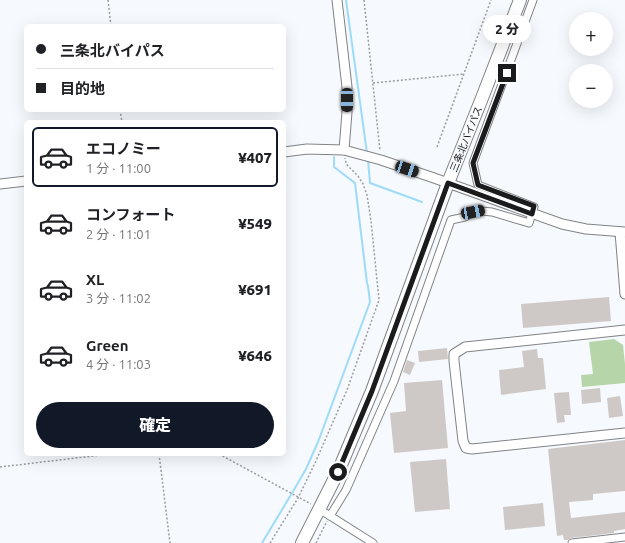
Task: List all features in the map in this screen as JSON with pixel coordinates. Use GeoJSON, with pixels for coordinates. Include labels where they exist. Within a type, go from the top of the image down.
{"type":"FeatureCollection","features":[{"type":"Feature","properties":{"kind":"highway","name":"三条北バイパス"},"geometry":{"type":"LineString","coordinates":[[302,543],[338,472],[372,391],[448,183],[520,0]]}},
{"type":"Feature","properties":{"kind":"street"},"geometry":{"type":"LineString","coordinates":[[337,0],[347,87],[344,150]]}},
{"type":"Feature","properties":{"kind":"street"},"geometry":{"type":"LineString","coordinates":[[330,516],[346,490],[394,381],[451,220],[482,210],[529,223],[534,206],[478,185],[473,163],[533,0]]}},
{"type":"Feature","properties":{"kind":"street"},"geometry":{"type":"LineString","coordinates":[[286,152],[307,149],[344,150],[381,160],[562,224],[586,229],[623,232],[625,294]]}},
{"type":"Feature","properties":{"kind":"street"},"geometry":{"type":"LineString","coordinates":[[0,184],[24,181]]}},
{"type":"Feature","properties":{"kind":"street"},"geometry":{"type":"LineString","coordinates":[[625,330],[465,347],[454,354],[454,361],[463,441],[466,448],[472,449],[625,433]]}},
{"type":"Feature","properties":{"kind":"street"},"geometry":{"type":"LineString","coordinates":[[319,509],[373,543]]}},
{"type":"Feature","properties":{"kind":"street"},"geometry":{"type":"LineString","coordinates":[[572,543],[625,538]]}},
{"type":"Feature","properties":{"kind":"path"},"geometry":{"type":"LineString","coordinates":[[108,0],[111,24]]}},
{"type":"Feature","properties":{"kind":"path"},"geometry":{"type":"LineString","coordinates":[[364,0],[381,160]]}},
{"type":"Feature","properties":{"kind":"path"},"geometry":{"type":"LineString","coordinates":[[437,148],[491,0]]}},
{"type":"Feature","properties":{"kind":"path"},"geometry":{"type":"LineString","coordinates":[[373,83],[464,74]]}},
{"type":"Feature","properties":{"kind":"path"},"geometry":{"type":"LineString","coordinates":[[270,543],[298,498],[334,421],[379,300],[367,195],[358,176],[346,163],[344,150]]}},
{"type":"Feature","properties":{"kind":"path"},"geometry":{"type":"LineString","coordinates":[[0,467],[93,456]]}},
{"type":"Feature","properties":{"kind":"path"},"geometry":{"type":"LineString","coordinates":[[159,456],[170,543]]}},
{"type":"Feature","properties":{"kind":"path"},"geometry":{"type":"LineString","coordinates":[[224,456],[319,509]]}},
{"type":"Feature","properties":{"kind":"path"},"geometry":{"type":"LineString","coordinates":[[316,543],[330,516]]}},
{"type":"Feature","properties":{"kind":"green space"},"geometry":{"type":"Polygon","coordinates":[[[614,339],[623,345],[625,383],[582,387],[581,375],[593,374],[589,342],[614,339]]]}},
{"type":"Feature","properties":{"kind":"building"},"geometry":{"type":"Polygon","coordinates":[[[609,297],[611,321],[523,328],[521,304],[609,297]]]}},
{"type":"Feature","properties":{"kind":"building"},"geometry":{"type":"Polygon","coordinates":[[[447,348],[448,359],[419,362],[418,351],[447,348]]]}},
{"type":"Feature","properties":{"kind":"building"},"geometry":{"type":"Polygon","coordinates":[[[537,349],[538,358],[543,358],[546,389],[501,395],[499,370],[524,367],[522,351],[537,349]]]}},
{"type":"Feature","properties":{"kind":"building"},"geometry":{"type":"Polygon","coordinates":[[[407,360],[415,363],[410,375],[403,372],[407,360]]]}},
{"type":"Feature","properties":{"kind":"building"},"geometry":{"type":"Polygon","coordinates":[[[442,380],[448,448],[394,453],[390,413],[406,411],[404,383],[442,380]]]}},
{"type":"Feature","properties":{"kind":"building"},"geometry":{"type":"Polygon","coordinates":[[[600,388],[601,402],[582,404],[581,390],[600,388]]]}},
{"type":"Feature","properties":{"kind":"building"},"geometry":{"type":"Polygon","coordinates":[[[569,392],[571,415],[564,415],[565,422],[557,423],[554,393],[569,392]]]}},
{"type":"Feature","properties":{"kind":"building"},"geometry":{"type":"Polygon","coordinates":[[[620,396],[623,416],[609,418],[607,398],[620,396]]]}},
{"type":"Feature","properties":{"kind":"building"},"geometry":{"type":"Polygon","coordinates":[[[625,440],[625,491],[593,494],[593,500],[569,502],[571,518],[625,512],[625,529],[614,531],[614,533],[571,538],[568,540],[564,540],[563,535],[557,536],[548,449],[625,440]]]}},
{"type":"Feature","properties":{"kind":"building"},"geometry":{"type":"Polygon","coordinates":[[[446,459],[450,509],[415,512],[410,462],[446,459]]]}},
{"type":"Feature","properties":{"kind":"building"},"geometry":{"type":"Polygon","coordinates":[[[543,503],[545,526],[505,530],[503,507],[543,503]]]}},
{"type":"Feature","properties":{"kind":"waterway"},"geometry":{"type":"LineString","coordinates":[[346,0],[367,153]]}},
{"type":"Feature","properties":{"kind":"waterway"},"geometry":{"type":"LineString","coordinates":[[262,543],[306,469],[318,442],[370,302],[355,183],[334,167],[334,157]]}},
{"type":"Feature","properties":{"kind":"waterway"},"geometry":{"type":"LineString","coordinates":[[368,160],[370,183],[422,202]]}},
{"type":"Feature","properties":{"kind":"route"},"geometry":{"type":"LineString","coordinates":[[338,472],[372,391],[448,183],[532,214],[534,206],[478,185],[473,163],[507,73]]}}]}
